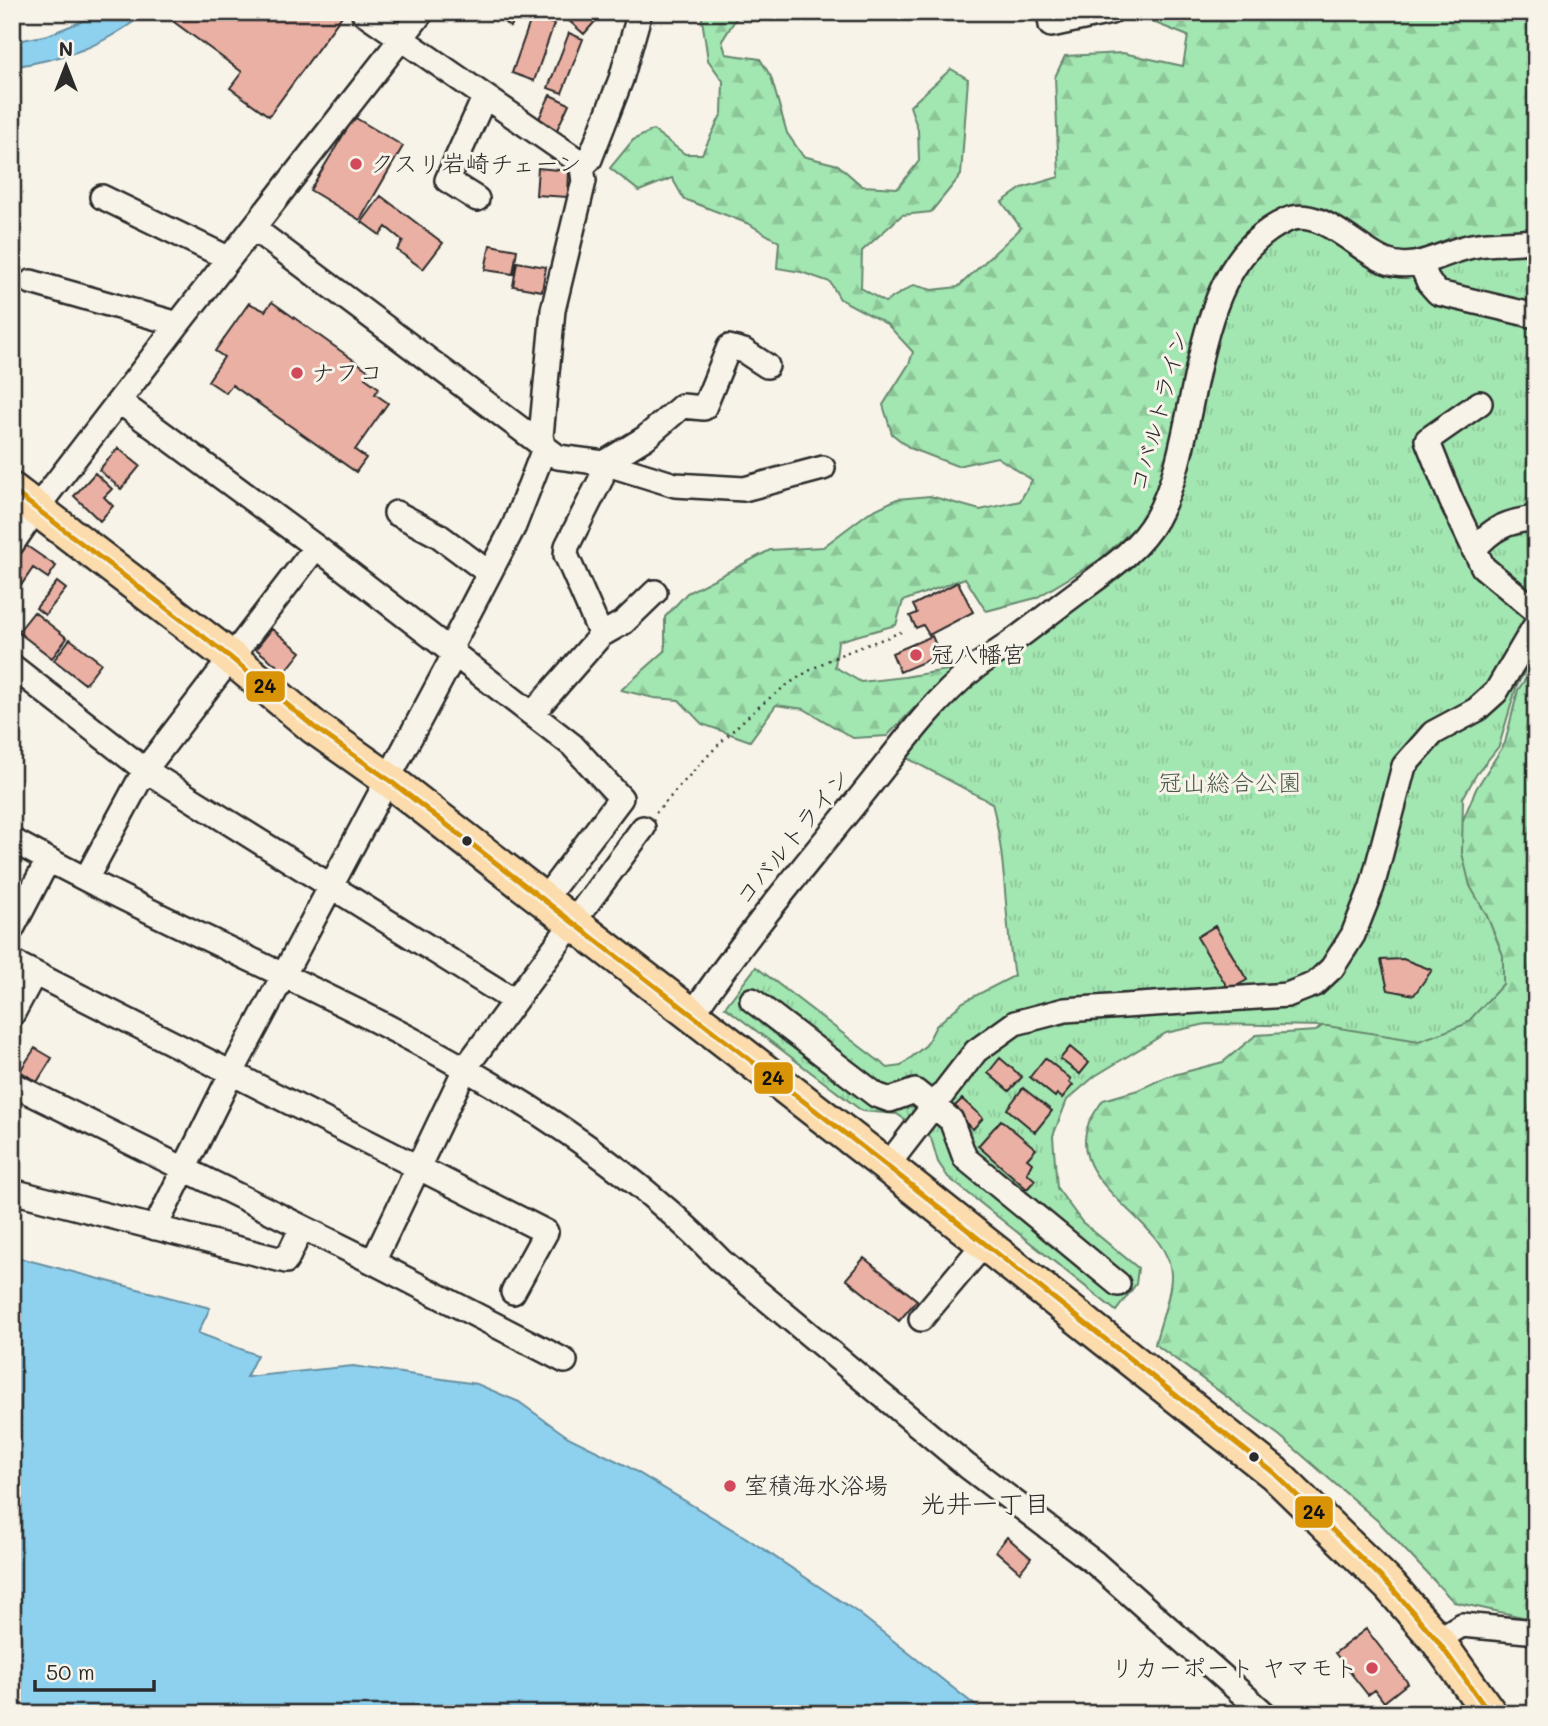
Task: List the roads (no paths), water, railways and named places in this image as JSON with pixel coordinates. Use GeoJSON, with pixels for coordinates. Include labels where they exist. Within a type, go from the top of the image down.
{"type":"FeatureCollection","features":[{"type":"Feature","properties":{"kind":"highway"},"geometry":{"type":"LineString","coordinates":[[24,500],[230,657],[314,727],[389,780],[887,1166],[1274,1473],[1363,1558],[1437,1640],[1490,1714]]}},
{"type":"Feature","properties":{"kind":"street"},"geometry":{"type":"LineString","coordinates":[[155,1228],[282,976],[454,654],[453,643],[514,526],[544,449],[541,436],[553,310],[584,181],[582,167],[577,160],[484,99],[363,12]]}},
{"type":"Feature","properties":{"kind":"street"},"geometry":{"type":"LineString","coordinates":[[12,544],[24,500],[120,402],[228,258],[422,12]]}},
{"type":"Feature","properties":{"kind":"street"},"geometry":{"type":"LineString","coordinates":[[582,167],[590,159],[621,79],[640,12]]}},
{"type":"Feature","properties":{"kind":"street"},"geometry":{"type":"LineString","coordinates":[[1049,12],[1051,25],[1111,12]]}},
{"type":"Feature","properties":{"kind":"street"},"geometry":{"type":"LineString","coordinates":[[477,199],[447,180],[484,99]]}},
{"type":"Feature","properties":{"kind":"street"},"geometry":{"type":"LineString","coordinates":[[102,197],[228,258]]}},
{"type":"Feature","properties":{"kind":"street","name":"コバルトライン"},"geometry":{"type":"LineString","coordinates":[[691,1016],[738,947],[916,725],[972,669],[1126,556],[1155,521],[1171,487],[1194,400],[1203,344],[1237,259],[1255,242],[1288,220],[1304,217],[1324,224],[1384,261],[1405,266],[1422,264],[1449,251],[1479,244],[1536,240]]}},
{"type":"Feature","properties":{"kind":"street"},"geometry":{"type":"LineString","coordinates":[[253,229],[558,457],[604,463],[634,475],[675,485],[744,489],[822,467]]}},
{"type":"Feature","properties":{"kind":"street"},"geometry":{"type":"LineString","coordinates":[[1422,264],[1429,283],[1438,293],[1536,316]]}},
{"type":"Feature","properties":{"kind":"street"},"geometry":{"type":"LineString","coordinates":[[31,282],[178,324]]}},
{"type":"Feature","properties":{"kind":"street"},"geometry":{"type":"LineString","coordinates":[[601,635],[566,555],[567,546],[601,479],[604,463],[645,438],[682,405],[704,408],[730,347],[744,351],[767,366]]}},
{"type":"Feature","properties":{"kind":"street"},"geometry":{"type":"LineString","coordinates":[[120,402],[316,547],[572,745],[621,798],[543,901]]}},
{"type":"Feature","properties":{"kind":"street"},"geometry":{"type":"LineString","coordinates":[[1480,403],[1427,440],[1483,567],[1536,611]]}},
{"type":"Feature","properties":{"kind":"street"},"geometry":{"type":"LineString","coordinates":[[396,513],[438,535],[489,573]]}},
{"type":"Feature","properties":{"kind":"street"},"geometry":{"type":"LineString","coordinates":[[1474,550],[1486,535],[1512,521],[1536,518]]}},
{"type":"Feature","properties":{"kind":"street"},"geometry":{"type":"LineString","coordinates":[[86,879],[145,770],[316,547]]}},
{"type":"Feature","properties":{"kind":"street"},"geometry":{"type":"LineString","coordinates":[[532,714],[601,635],[624,622],[655,592]]}},
{"type":"Feature","properties":{"kind":"street"},"geometry":{"type":"LineString","coordinates":[[887,1166],[976,1051],[1014,1023],[1040,1014],[1287,995],[1315,984],[1332,968],[1353,935],[1372,887],[1404,766],[1433,733],[1476,710],[1496,692],[1536,624]]}},
{"type":"Feature","properties":{"kind":"street"},"geometry":{"type":"LineString","coordinates":[[12,666],[145,770],[513,1000]]}},
{"type":"Feature","properties":{"kind":"street"},"geometry":{"type":"LineString","coordinates":[[373,1262],[466,1067],[513,1000],[643,828]]}},
{"type":"Feature","properties":{"kind":"street"},"geometry":{"type":"LineString","coordinates":[[12,840],[466,1067],[623,1171],[684,1223],[721,1261],[967,1466],[1096,1563],[1265,1714]]}},
{"type":"Feature","properties":{"kind":"street"},"geometry":{"type":"LineString","coordinates":[[12,929],[48,860]]}},
{"type":"Feature","properties":{"kind":"street"},"geometry":{"type":"LineString","coordinates":[[12,962],[546,1232],[513,1292]]}},
{"type":"Feature","properties":{"kind":"street"},"geometry":{"type":"LineString","coordinates":[[12,1015],[34,974]]}},
{"type":"Feature","properties":{"kind":"street"},"geometry":{"type":"LineString","coordinates":[[752,1000],[876,1095],[890,1100],[915,1091],[951,1120],[965,1158],[1118,1284]]}},
{"type":"Feature","properties":{"kind":"street"},"geometry":{"type":"LineString","coordinates":[[12,1084],[373,1262],[565,1361]]}},
{"type":"Feature","properties":{"kind":"street"},"geometry":{"type":"LineString","coordinates":[[12,1191],[286,1261],[302,1227]]}},
{"type":"Feature","properties":{"kind":"street"},"geometry":{"type":"LineString","coordinates":[[921,1319],[984,1244]]}},
{"type":"Feature","properties":{"kind":"street"},"geometry":{"type":"LineString","coordinates":[[1437,1640],[1462,1625],[1536,1632]]}},
{"type":"Feature","properties":{"kind":"water"},"geometry":{"type":"Polygon","coordinates":[[[105,12],[147,12],[99,43],[68,55],[12,67],[12,42],[48,35],[105,12]]]}},
{"type":"Feature","properties":{"kind":"water"},"geometry":{"type":"Polygon","coordinates":[[[12,1256],[210,1308],[198,1333],[257,1355],[246,1377],[353,1366],[477,1384],[519,1402],[568,1437],[625,1465],[745,1537],[857,1612],[986,1714],[12,1714],[12,1256]]]}},
{"type":"Feature","properties":{"kind":"place","name":"クスリ岩崎チェーン"},"geometry":{"type":"Point","coordinates":[356,164]}},
{"type":"Feature","properties":{"kind":"place","name":"ナフコ"},"geometry":{"type":"Point","coordinates":[297,373]}},
{"type":"Feature","properties":{"kind":"place","name":"冠八幡宮"},"geometry":{"type":"Point","coordinates":[916,655]}},
{"type":"Feature","properties":{"kind":"place","name":"室積海水浴場"},"geometry":{"type":"Point","coordinates":[730,1486]}},
{"type":"Feature","properties":{"kind":"place","name":"リカーポート ヤマモト"},"geometry":{"type":"Point","coordinates":[1372,1668]}},
{"type":"Feature","properties":{"kind":"district","name":"光井一丁目"},"geometry":{"type":"Point","coordinates":[985,1504]}},
{"type":"Feature","properties":{"kind":"park label","name":"冠山総合公園"},"geometry":{"type":"Point","coordinates":[1230,783]}}]}
